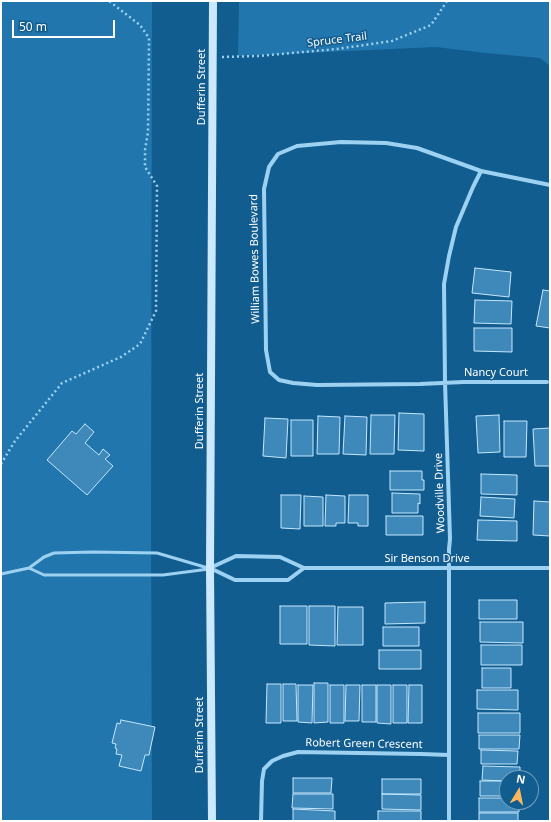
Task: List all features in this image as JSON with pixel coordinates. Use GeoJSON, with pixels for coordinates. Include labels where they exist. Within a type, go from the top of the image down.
{"type":"FeatureCollection","features":[{"type":"Feature","properties":{"kind":"main road","name":"Dufferin Street"},"geometry":{"type":"LineString","coordinates":[[212,821],[210,568],[213,1]]}},
{"type":"Feature","properties":{"kind":"street","name":"William Bowes Boulevard"},"geometry":{"type":"LineString","coordinates":[[445,382],[420,384],[317,385],[279,380],[270,372],[266,350],[264,189],[269,166],[278,154],[296,146],[341,142],[386,143],[418,148],[481,171],[550,185]]}},
{"type":"Feature","properties":{"kind":"street","name":"Woodville Drive"},"geometry":{"type":"LineString","coordinates":[[449,821],[450,539],[445,382],[444,284],[456,227],[472,187],[481,171]]}},
{"type":"Feature","properties":{"kind":"street","name":"Nancy Court"},"geometry":{"type":"LineString","coordinates":[[445,382],[547,382]]}},
{"type":"Feature","properties":{"kind":"street","name":"Sir Benson Drive"},"geometry":{"type":"LineString","coordinates":[[210,568],[236,556],[280,557],[304,568],[550,568]]}},
{"type":"Feature","properties":{"kind":"street"},"geometry":{"type":"LineString","coordinates":[[210,568],[235,580],[288,580],[304,568]]}},
{"type":"Feature","properties":{"kind":"street","name":"Robert Green Crescent"},"geometry":{"type":"LineString","coordinates":[[262,821],[262,780],[264,769],[272,761],[283,756],[298,752],[449,755]]}},
{"type":"Feature","properties":{"kind":"lane"},"geometry":{"type":"LineString","coordinates":[[1,574],[29,568],[44,556],[93,552],[157,554],[210,568]]}},
{"type":"Feature","properties":{"kind":"lane"},"geometry":{"type":"LineString","coordinates":[[29,568],[44,576],[163,575],[210,568]]}},
{"type":"Feature","properties":{"kind":"path"},"geometry":{"type":"LineString","coordinates":[[1,464],[15,441],[62,383],[121,357],[140,344],[156,311],[157,186],[145,167],[145,150],[148,132],[149,38],[140,25],[109,1]]}},
{"type":"Feature","properties":{"kind":"path","name":"Spruce Trail"},"geometry":{"type":"LineString","coordinates":[[213,58],[258,56],[337,49],[392,41],[431,24],[447,1]]}},
{"type":"Feature","properties":{"kind":"shaded area"},"geometry":{"type":"Polygon","coordinates":[[[1,1],[152,1],[152,821],[1,821],[1,1]]]}},
{"type":"Feature","properties":{"kind":"shaded area"},"geometry":{"type":"Polygon","coordinates":[[[239,1],[550,1],[550,66],[540,58],[436,47],[238,56],[239,1]]]}},
{"type":"Feature","properties":{"kind":"building"},"geometry":{"type":"Polygon","coordinates":[[[475,268],[511,272],[509,297],[472,293],[475,268]]]}},
{"type":"Feature","properties":{"kind":"building"},"geometry":{"type":"Polygon","coordinates":[[[543,290],[550,291],[550,328],[536,326],[543,290]]]}},
{"type":"Feature","properties":{"kind":"building"},"geometry":{"type":"Polygon","coordinates":[[[475,300],[512,301],[511,324],[474,323],[475,300]]]}},
{"type":"Feature","properties":{"kind":"building"},"geometry":{"type":"Polygon","coordinates":[[[474,328],[512,328],[512,352],[474,351],[474,328]]]}},
{"type":"Feature","properties":{"kind":"building"},"geometry":{"type":"Polygon","coordinates":[[[399,413],[424,414],[424,451],[398,450],[399,413]]]}},
{"type":"Feature","properties":{"kind":"building"},"geometry":{"type":"Polygon","coordinates":[[[371,415],[395,415],[394,454],[370,454],[371,415]]]}},
{"type":"Feature","properties":{"kind":"building"},"geometry":{"type":"Polygon","coordinates":[[[499,415],[500,452],[478,453],[476,416],[499,415]]]}},
{"type":"Feature","properties":{"kind":"building"},"geometry":{"type":"Polygon","coordinates":[[[318,416],[340,417],[339,454],[317,454],[318,416]]]}},
{"type":"Feature","properties":{"kind":"building"},"geometry":{"type":"Polygon","coordinates":[[[345,416],[367,417],[366,455],[343,454],[345,416]]]}},
{"type":"Feature","properties":{"kind":"building"},"geometry":{"type":"Polygon","coordinates":[[[265,418],[288,419],[286,458],[263,456],[265,418]]]}},
{"type":"Feature","properties":{"kind":"building"},"geometry":{"type":"Polygon","coordinates":[[[291,420],[313,420],[313,456],[291,456],[291,420]]]}},
{"type":"Feature","properties":{"kind":"building"},"geometry":{"type":"Polygon","coordinates":[[[504,421],[527,421],[526,457],[504,457],[504,421]]]}},
{"type":"Feature","properties":{"kind":"building"},"geometry":{"type":"Polygon","coordinates":[[[85,424],[94,432],[85,443],[99,455],[103,449],[110,455],[105,459],[113,466],[87,495],[47,460],[72,431],[76,434],[85,424]]]}},
{"type":"Feature","properties":{"kind":"building"},"geometry":{"type":"Polygon","coordinates":[[[550,428],[550,466],[535,466],[533,429],[550,428]]]}},
{"type":"Feature","properties":{"kind":"building"},"geometry":{"type":"Polygon","coordinates":[[[390,471],[422,471],[424,490],[390,490],[390,471]]]}},
{"type":"Feature","properties":{"kind":"building"},"geometry":{"type":"Polygon","coordinates":[[[481,474],[517,475],[517,495],[481,494],[481,474]]]}},
{"type":"Feature","properties":{"kind":"building"},"geometry":{"type":"Polygon","coordinates":[[[392,493],[420,494],[418,513],[392,513],[392,493]]]}},
{"type":"Feature","properties":{"kind":"building"},"geometry":{"type":"Polygon","coordinates":[[[281,495],[301,495],[300,529],[281,528],[281,495]]]}},
{"type":"Feature","properties":{"kind":"building"},"geometry":{"type":"Polygon","coordinates":[[[326,495],[345,496],[345,523],[336,523],[336,526],[325,526],[326,495]]]}},
{"type":"Feature","properties":{"kind":"building"},"geometry":{"type":"Polygon","coordinates":[[[349,495],[368,495],[368,526],[358,526],[358,523],[348,523],[349,495]]]}},
{"type":"Feature","properties":{"kind":"building"},"geometry":{"type":"Polygon","coordinates":[[[304,496],[323,497],[323,526],[304,526],[304,496]]]}},
{"type":"Feature","properties":{"kind":"building"},"geometry":{"type":"Polygon","coordinates":[[[481,497],[515,499],[514,518],[480,516],[481,497]]]}},
{"type":"Feature","properties":{"kind":"building"},"geometry":{"type":"Polygon","coordinates":[[[534,501],[550,502],[550,536],[533,535],[534,501]]]}},
{"type":"Feature","properties":{"kind":"building"},"geometry":{"type":"Polygon","coordinates":[[[386,516],[423,516],[423,535],[386,535],[386,516]]]}},
{"type":"Feature","properties":{"kind":"building"},"geometry":{"type":"Polygon","coordinates":[[[478,520],[517,521],[517,541],[477,540],[478,520]]]}},
{"type":"Feature","properties":{"kind":"building"},"geometry":{"type":"Polygon","coordinates":[[[479,600],[517,600],[517,619],[479,619],[479,600]]]}},
{"type":"Feature","properties":{"kind":"building"},"geometry":{"type":"Polygon","coordinates":[[[425,602],[425,623],[385,624],[385,603],[425,602]]]}},
{"type":"Feature","properties":{"kind":"building"},"geometry":{"type":"Polygon","coordinates":[[[280,606],[307,606],[307,644],[280,644],[280,606]]]}},
{"type":"Feature","properties":{"kind":"building"},"geometry":{"type":"Polygon","coordinates":[[[309,606],[335,606],[335,646],[309,645],[309,606]]]}},
{"type":"Feature","properties":{"kind":"building"},"geometry":{"type":"Polygon","coordinates":[[[338,607],[363,607],[363,645],[337,645],[338,607]]]}},
{"type":"Feature","properties":{"kind":"building"},"geometry":{"type":"Polygon","coordinates":[[[480,622],[523,622],[523,643],[480,642],[480,622]]]}},
{"type":"Feature","properties":{"kind":"building"},"geometry":{"type":"Polygon","coordinates":[[[383,627],[419,627],[419,646],[383,646],[383,627]]]}},
{"type":"Feature","properties":{"kind":"building"},"geometry":{"type":"Polygon","coordinates":[[[481,645],[522,645],[522,665],[481,665],[481,645]]]}},
{"type":"Feature","properties":{"kind":"building"},"geometry":{"type":"Polygon","coordinates":[[[379,650],[421,650],[421,669],[379,669],[379,650]]]}},
{"type":"Feature","properties":{"kind":"building"},"geometry":{"type":"Polygon","coordinates":[[[482,668],[511,668],[511,688],[482,688],[482,668]]]}},
{"type":"Feature","properties":{"kind":"building"},"geometry":{"type":"Polygon","coordinates":[[[314,683],[328,683],[328,722],[314,723],[314,683]]]}},
{"type":"Feature","properties":{"kind":"building"},"geometry":{"type":"Polygon","coordinates":[[[267,684],[281,684],[281,723],[266,723],[267,684]]]}},
{"type":"Feature","properties":{"kind":"building"},"geometry":{"type":"Polygon","coordinates":[[[283,684],[296,684],[297,721],[283,721],[283,684]]]}},
{"type":"Feature","properties":{"kind":"building"},"geometry":{"type":"Polygon","coordinates":[[[298,685],[313,685],[312,723],[298,722],[298,685]]]}},
{"type":"Feature","properties":{"kind":"building"},"geometry":{"type":"Polygon","coordinates":[[[330,685],[344,685],[344,723],[330,723],[330,685]]]}},
{"type":"Feature","properties":{"kind":"building"},"geometry":{"type":"Polygon","coordinates":[[[346,685],[360,685],[359,721],[345,721],[346,685]]]}},
{"type":"Feature","properties":{"kind":"building"},"geometry":{"type":"Polygon","coordinates":[[[362,685],[376,685],[376,722],[362,722],[362,685]]]}},
{"type":"Feature","properties":{"kind":"building"},"geometry":{"type":"Polygon","coordinates":[[[377,685],[391,685],[391,724],[377,723],[377,685]]]}},
{"type":"Feature","properties":{"kind":"building"},"geometry":{"type":"Polygon","coordinates":[[[393,685],[407,685],[407,723],[393,723],[393,685]]]}},
{"type":"Feature","properties":{"kind":"building"},"geometry":{"type":"Polygon","coordinates":[[[409,685],[422,685],[422,723],[408,723],[409,685]]]}},
{"type":"Feature","properties":{"kind":"building"},"geometry":{"type":"Polygon","coordinates":[[[477,690],[518,690],[518,710],[477,709],[477,690]]]}},
{"type":"Feature","properties":{"kind":"building"},"geometry":{"type":"Polygon","coordinates":[[[478,713],[520,713],[520,733],[478,733],[478,713]]]}},
{"type":"Feature","properties":{"kind":"building"},"geometry":{"type":"Polygon","coordinates":[[[121,720],[155,727],[149,755],[145,755],[141,771],[119,766],[122,755],[116,754],[116,744],[112,743],[117,723],[120,724],[121,720]]]}},
{"type":"Feature","properties":{"kind":"building"},"geometry":{"type":"Polygon","coordinates":[[[479,735],[520,735],[519,749],[479,749],[479,735]]]}},
{"type":"Feature","properties":{"kind":"building"},"geometry":{"type":"Polygon","coordinates":[[[481,750],[518,751],[517,764],[481,764],[481,750]]]}},
{"type":"Feature","properties":{"kind":"building"},"geometry":{"type":"Polygon","coordinates":[[[483,766],[520,767],[520,770],[499,770],[499,781],[482,780],[483,766]]]}},
{"type":"Feature","properties":{"kind":"building"},"geometry":{"type":"Polygon","coordinates":[[[293,778],[332,778],[331,793],[293,793],[293,778]]]}},
{"type":"Feature","properties":{"kind":"building"},"geometry":{"type":"Polygon","coordinates":[[[382,779],[421,779],[421,794],[382,794],[382,779]]]}},
{"type":"Feature","properties":{"kind":"building"},"geometry":{"type":"Polygon","coordinates":[[[480,781],[499,781],[499,796],[480,796],[480,781]]]}},
{"type":"Feature","properties":{"kind":"building"},"geometry":{"type":"Polygon","coordinates":[[[293,794],[333,794],[333,809],[292,808],[293,794]]]}},
{"type":"Feature","properties":{"kind":"building"},"geometry":{"type":"Polygon","coordinates":[[[382,794],[421,795],[421,810],[382,809],[382,794]]]}},
{"type":"Feature","properties":{"kind":"building"},"geometry":{"type":"Polygon","coordinates":[[[479,798],[499,798],[499,810],[519,810],[519,812],[479,812],[479,798]]]}},
{"type":"Feature","properties":{"kind":"building"},"geometry":{"type":"Polygon","coordinates":[[[293,809],[335,811],[335,821],[293,821],[293,809]]]}},
{"type":"Feature","properties":{"kind":"building"},"geometry":{"type":"Polygon","coordinates":[[[378,811],[421,811],[421,821],[378,821],[378,811]]]}},
{"type":"Feature","properties":{"kind":"building"},"geometry":{"type":"Polygon","coordinates":[[[479,813],[518,813],[518,821],[479,821],[479,813]]]}}]}
